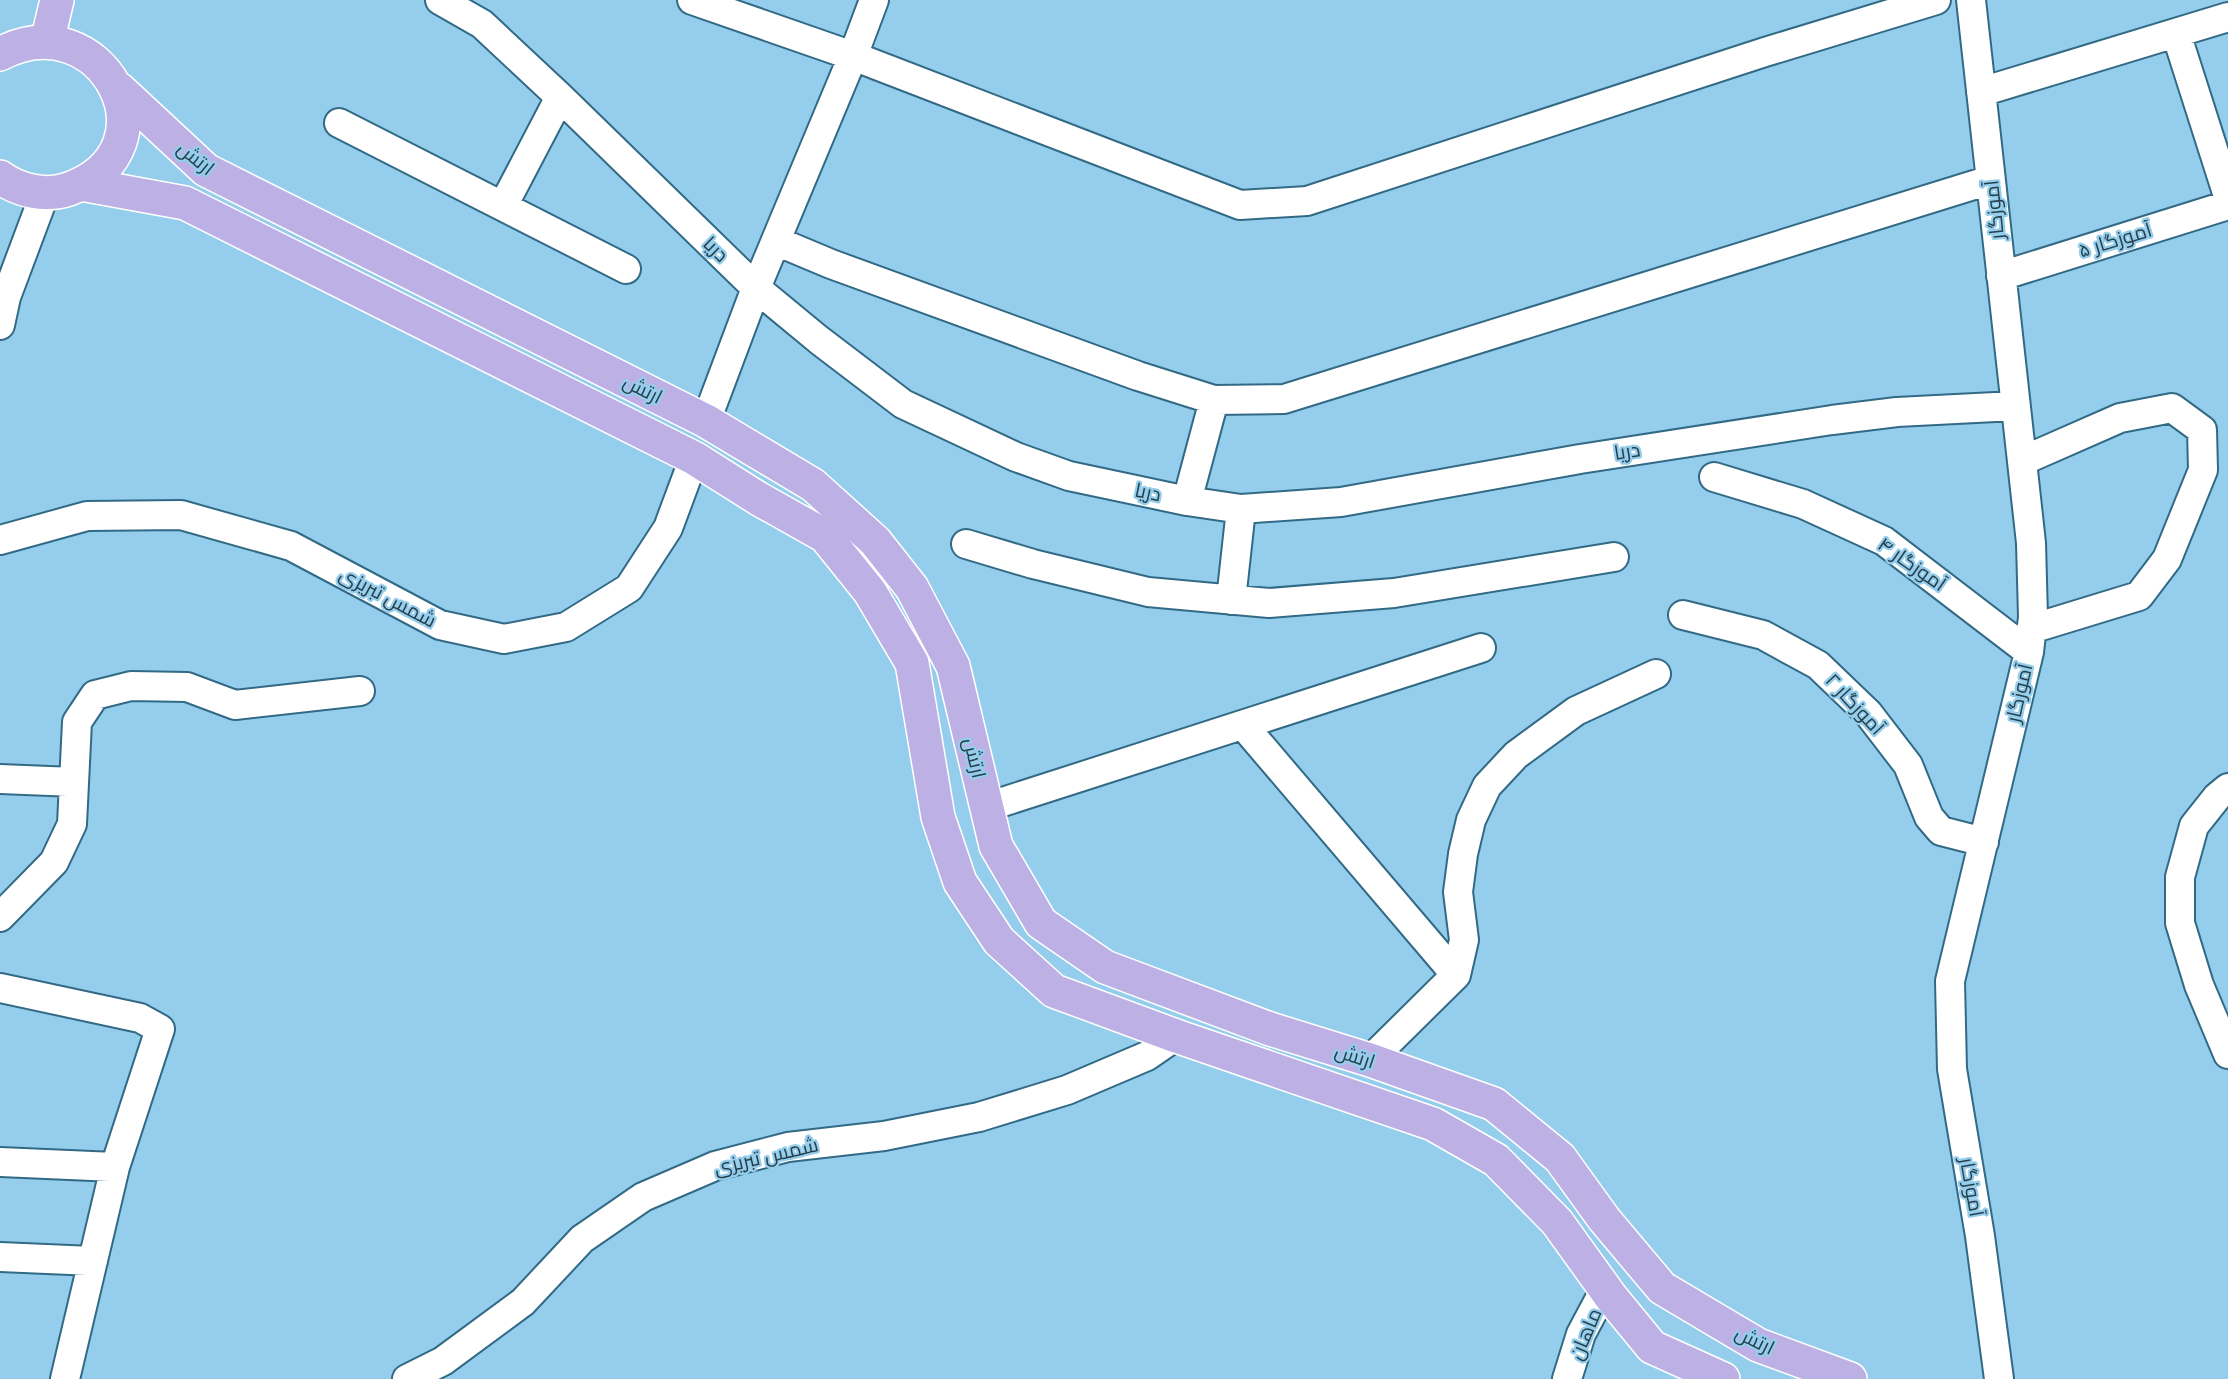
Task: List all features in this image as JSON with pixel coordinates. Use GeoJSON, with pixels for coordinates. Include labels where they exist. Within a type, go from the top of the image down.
{"type":"FeatureCollection","features":[{"type":"Feature","properties":{"kind":"main road"},"geometry":{"type":"LineString","coordinates":[[48,38],[57,0]]}},
{"type":"Feature","properties":{"kind":"main road"},"geometry":{"type":"LineString","coordinates":[[0,54],[11,46],[29,40],[48,38],[66,40],[84,47],[99,58],[111,72],[124,107],[119,144],[103,167],[81,184],[64,191],[45,193],[27,190],[0,177]]}},
{"type":"Feature","properties":{"kind":"main road","name":"ارتش"},"geometry":{"type":"LineString","coordinates":[[119,89],[206,170],[706,421],[813,485],[875,541],[912,588],[953,666],[996,846],[1041,923],[1105,967],[1270,1029],[1370,1060],[1494,1104],[1560,1158],[1604,1219],[1662,1288],[1758,1345],[1850,1379]]}},
{"type":"Feature","properties":{"kind":"main road","name":"ارتش"},"geometry":{"type":"LineString","coordinates":[[81,184],[185,203],[694,458],[759,499],[825,536],[870,592],[912,663],[938,817],[960,882],[999,941],[1054,991],[1176,1036],[1433,1124],[1496,1160],[1557,1222],[1605,1289],[1652,1347],[1723,1379]]}},
{"type":"Feature","properties":{"kind":"street","name":"دریا"},"geometry":{"type":"LineString","coordinates":[[440,0],[482,24],[756,288],[903,404],[1016,458],[1069,476],[1186,501],[1241,509],[1341,502],[1580,459],[1832,420],[1897,412],[2015,406]]}},
{"type":"Feature","properties":{"kind":"street"},"geometry":{"type":"LineString","coordinates":[[692,0],[853,56],[1240,206],[1307,201],[1765,52],[1936,0]]}},
{"type":"Feature","properties":{"kind":"street"},"geometry":{"type":"LineString","coordinates":[[706,421],[756,288],[874,0]]}},
{"type":"Feature","properties":{"kind":"street","name":"آموزگار"},"geometry":{"type":"LineString","coordinates":[[1971,0],[2031,543],[2030,640],[1950,981],[1952,1069],[1980,1236],[1999,1379]]}},
{"type":"Feature","properties":{"kind":"street"},"geometry":{"type":"LineString","coordinates":[[1981,92],[2228,17]]}},
{"type":"Feature","properties":{"kind":"street"},"geometry":{"type":"LineString","coordinates":[[2176,33],[2228,196]]}},
{"type":"Feature","properties":{"kind":"street"},"geometry":{"type":"LineString","coordinates":[[502,206],[560,97]]}},
{"type":"Feature","properties":{"kind":"street"},"geometry":{"type":"LineString","coordinates":[[339,123],[626,269]]}},
{"type":"Feature","properties":{"kind":"street"},"geometry":{"type":"LineString","coordinates":[[776,241],[831,264],[1138,376],[1214,400],[1284,399],[1990,180]]}},
{"type":"Feature","properties":{"kind":"street"},"geometry":{"type":"LineString","coordinates":[[0,325],[6,297],[45,193]]}},
{"type":"Feature","properties":{"kind":"street","name":"آموزگار ۵"},"geometry":{"type":"LineString","coordinates":[[2001,276],[2228,205]]}},
{"type":"Feature","properties":{"kind":"street"},"geometry":{"type":"LineString","coordinates":[[1186,501],[1214,400]]}},
{"type":"Feature","properties":{"kind":"street"},"geometry":{"type":"LineString","coordinates":[[2022,461],[2120,418],[2172,408],[2202,430],[2203,470],[2167,559],[2139,596],[2030,640]]}},
{"type":"Feature","properties":{"kind":"street","name":"شمس تبریزی"},"geometry":{"type":"LineString","coordinates":[[0,540],[87,516],[181,515],[291,546],[440,625],[504,639],[566,627],[629,588],[668,528],[694,458]]}},
{"type":"Feature","properties":{"kind":"street","name":"آموزگار ۴"},"geometry":{"type":"LineString","coordinates":[[1714,477],[1803,504],[1884,541],[2030,640]]}},
{"type":"Feature","properties":{"kind":"street"},"geometry":{"type":"LineString","coordinates":[[1231,600],[1241,509]]}},
{"type":"Feature","properties":{"kind":"street"},"geometry":{"type":"LineString","coordinates":[[966,544],[1033,564],[1148,591],[1269,603],[1394,593],[1614,556]]}},
{"type":"Feature","properties":{"kind":"street","name":"آموزگار ۲"},"geometry":{"type":"LineString","coordinates":[[1683,615],[1763,635],[1818,665],[1868,713],[1908,765],[1929,817],[1941,831],[1984,842]]}},
{"type":"Feature","properties":{"kind":"street"},"geometry":{"type":"LineString","coordinates":[[987,807],[1481,648]]}},
{"type":"Feature","properties":{"kind":"street"},"geometry":{"type":"LineString","coordinates":[[1370,1060],[1456,975],[1464,940],[1458,892],[1463,854],[1471,820],[1487,786],[1516,755],[1576,711],[1656,674]]}},
{"type":"Feature","properties":{"kind":"street"},"geometry":{"type":"LineString","coordinates":[[0,917],[54,862],[72,824],[78,722],[94,695],[131,686],[187,687],[235,705],[360,692]]}},
{"type":"Feature","properties":{"kind":"street"},"geometry":{"type":"LineString","coordinates":[[1243,725],[1456,975]]}},
{"type":"Feature","properties":{"kind":"street"},"geometry":{"type":"LineString","coordinates":[[0,779],[74,782]]}},
{"type":"Feature","properties":{"kind":"street"},"geometry":{"type":"LineString","coordinates":[[2228,788],[2217,797],[2194,826],[2180,877],[2180,924],[2199,985],[2228,1054]]}},
{"type":"Feature","properties":{"kind":"street"},"geometry":{"type":"LineString","coordinates":[[0,988],[140,1018],[160,1029],[116,1167],[65,1379]]}},
{"type":"Feature","properties":{"kind":"street","name":"شمس تبریزی"},"geometry":{"type":"LineString","coordinates":[[407,1379],[443,1361],[523,1302],[582,1239],[643,1197],[715,1166],[788,1147],[884,1136],[980,1117],[1067,1090],[1147,1056],[1176,1036]]}},
{"type":"Feature","properties":{"kind":"street"},"geometry":{"type":"LineString","coordinates":[[0,1162],[116,1167]]}},
{"type":"Feature","properties":{"kind":"street"},"geometry":{"type":"LineString","coordinates":[[0,1257],[93,1261]]}},
{"type":"Feature","properties":{"kind":"street","name":"ماهان"},"geometry":{"type":"LineString","coordinates":[[1566,1379],[1581,1334],[1605,1289]]}}]}
